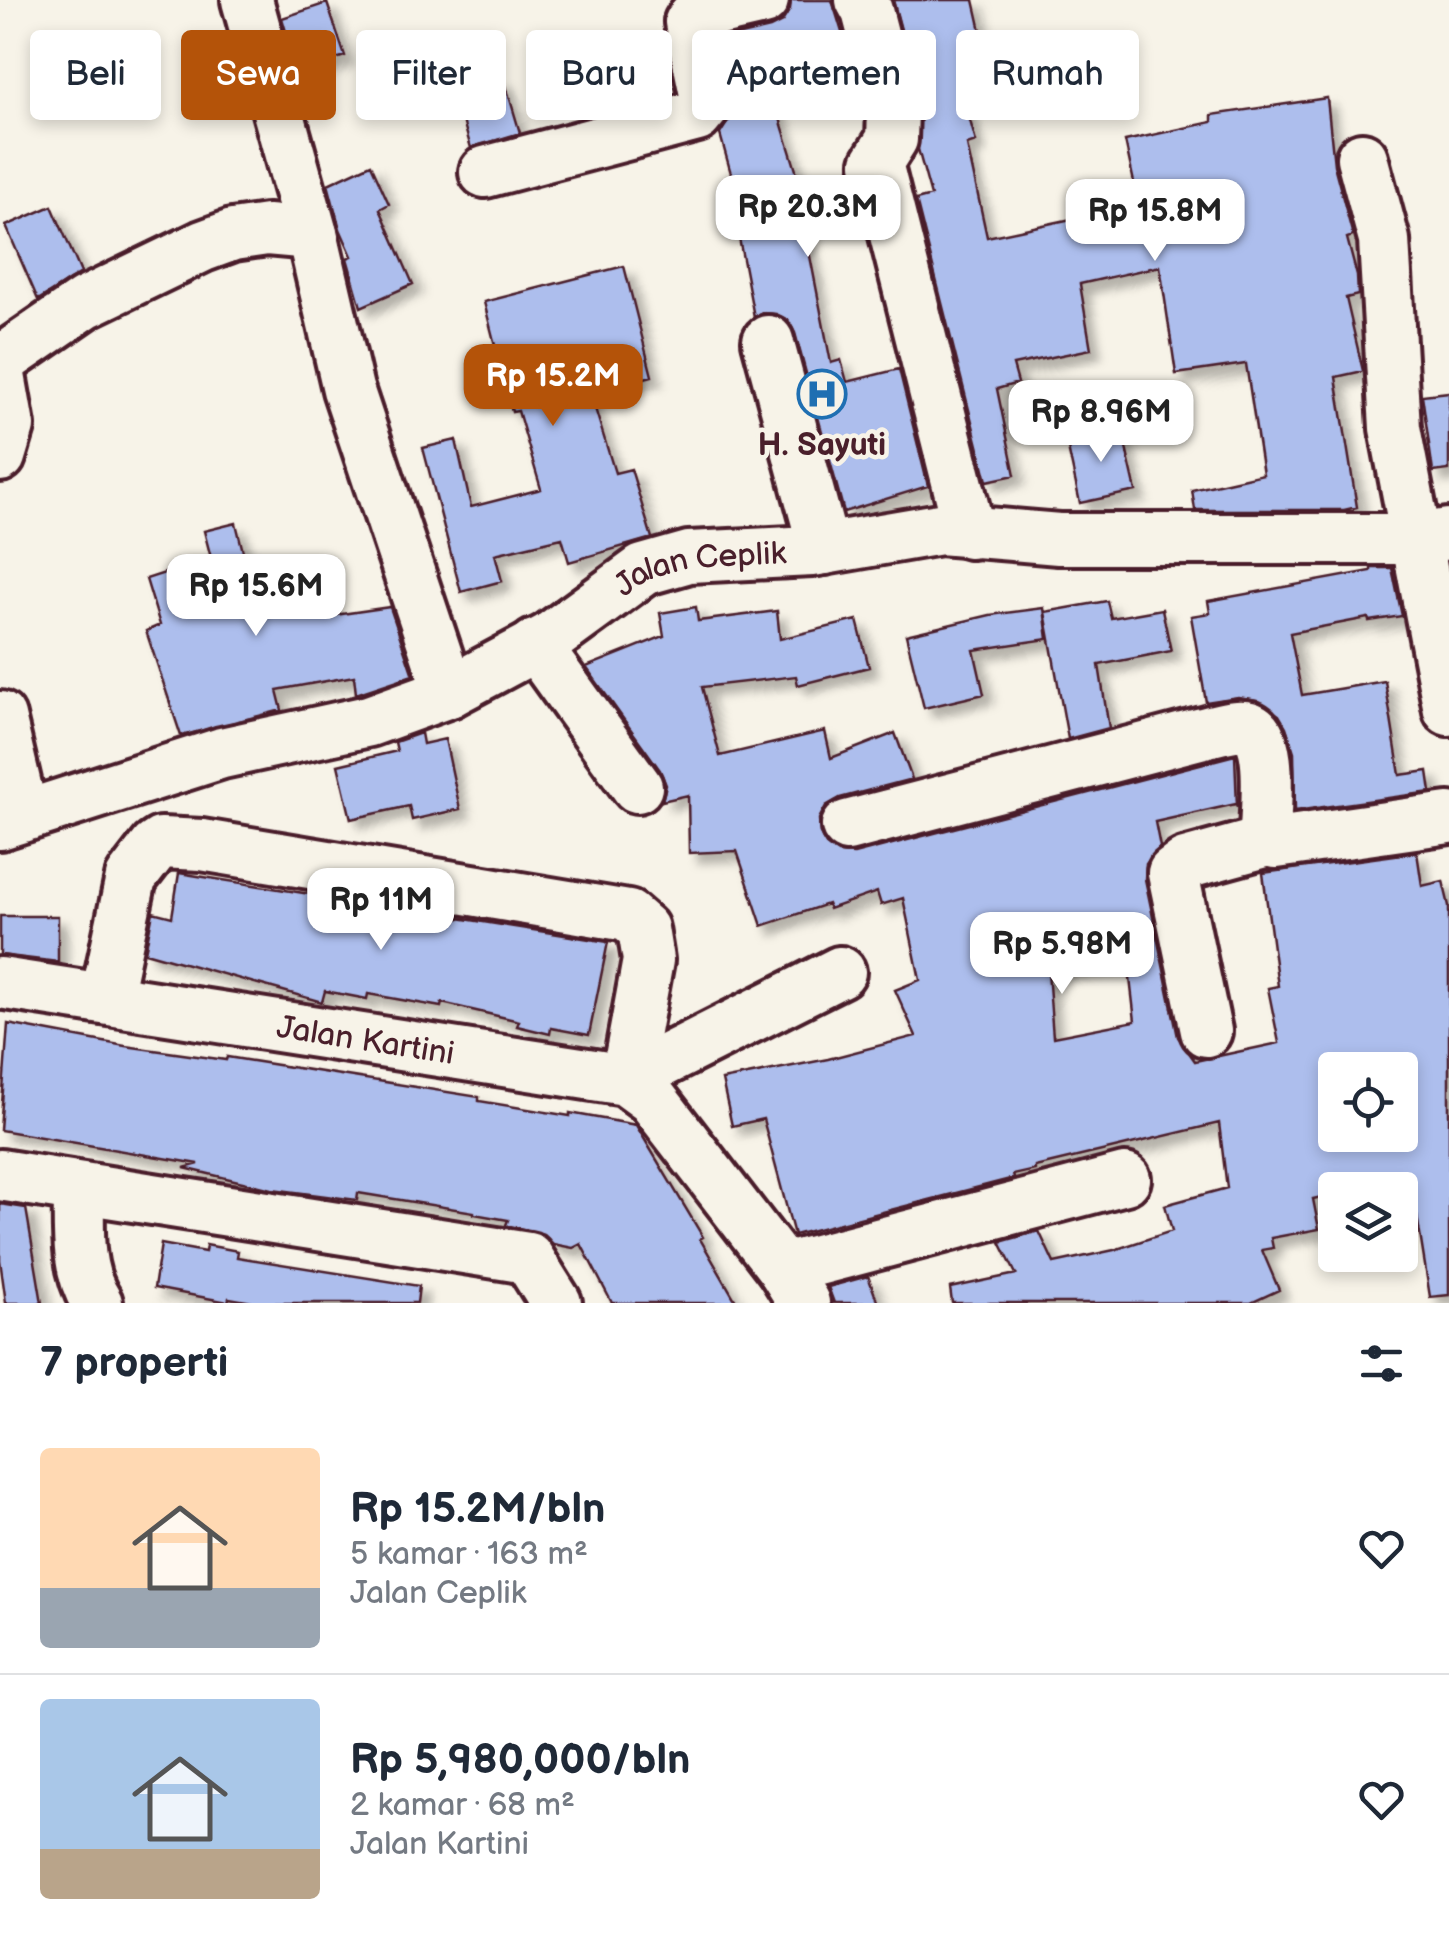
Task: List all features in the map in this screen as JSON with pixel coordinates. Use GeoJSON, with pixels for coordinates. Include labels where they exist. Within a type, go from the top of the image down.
{"type":"FeatureCollection","features":[{"type":"Feature","properties":{"kind":"street"},"geometry":{"type":"LineString","coordinates":[[247,0],[312,234],[348,389],[449,692]]}},
{"type":"Feature","properties":{"kind":"street"},"geometry":{"type":"LineString","coordinates":[[485,172],[698,116],[708,104],[690,22],[694,16],[763,0]]}},
{"type":"Feature","properties":{"kind":"street"},"geometry":{"type":"LineString","coordinates":[[861,0],[894,111],[892,139],[877,163],[970,533]]}},
{"type":"Feature","properties":{"kind":"street"},"geometry":{"type":"LineString","coordinates":[[1362,158],[1384,240],[1395,428],[1433,536],[1449,710]]}},
{"type":"Feature","properties":{"kind":"street"},"geometry":{"type":"LineString","coordinates":[[0,456],[9,426],[0,372],[5,358],[85,303],[203,246],[233,235],[267,230],[312,234]]}},
{"type":"Feature","properties":{"kind":"street"},"geometry":{"type":"LineString","coordinates":[[768,342],[824,548]]}},
{"type":"Feature","properties":{"kind":"street","name":"Jalan Ceplik"},"geometry":{"type":"LineString","coordinates":[[12,820],[222,753],[369,721],[449,692],[576,620],[643,570],[689,557],[824,548],[940,529],[1059,540],[1433,536]]}},
{"type":"Feature","properties":{"kind":"street"},"geometry":{"type":"LineString","coordinates":[[536,645],[637,787]]}},
{"type":"Feature","properties":{"kind":"street"},"geometry":{"type":"LineString","coordinates":[[0,717],[12,820]]}},
{"type":"Feature","properties":{"kind":"street"},"geometry":{"type":"LineString","coordinates":[[846,826],[1199,734],[1244,726],[1258,731],[1266,745],[1265,834],[1269,841],[1276,844],[1449,818]]}},
{"type":"Feature","properties":{"kind":"street"},"geometry":{"type":"LineString","coordinates":[[1206,1031],[1174,873],[1185,864],[1269,841]]}},
{"type":"Feature","properties":{"kind":"street"},"geometry":{"type":"LineString","coordinates":[[106,997],[132,878],[161,843],[202,845],[628,916],[643,929],[648,960],[626,1080]]}},
{"type":"Feature","properties":{"kind":"street"},"geometry":{"type":"LineString","coordinates":[[626,1080],[840,972]]}},
{"type":"Feature","properties":{"kind":"street","name":"Jalan Kartini"},"geometry":{"type":"LineString","coordinates":[[0,983],[626,1080]]}},
{"type":"Feature","properties":{"kind":"street"},"geometry":{"type":"LineString","coordinates":[[626,1080],[652,1099],[793,1286],[1125,1179]]}},
{"type":"Feature","properties":{"kind":"street"},"geometry":{"type":"LineString","coordinates":[[0,1175],[528,1258],[556,1303]]}},
{"type":"Feature","properties":{"kind":"street"},"geometry":{"type":"LineString","coordinates":[[79,1188],[80,1251],[88,1288],[98,1303]]}},
{"type":"Feature","properties":{"kind":"building"},"geometry":{"type":"Polygon","coordinates":[[[791,0],[832,0],[841,30],[761,30],[782,22],[791,0]]]}},
{"type":"Feature","properties":{"kind":"building"},"geometry":{"type":"Polygon","coordinates":[[[893,0],[974,0],[981,30],[956,30],[956,120],[970,120],[976,142],[967,145],[987,237],[1076,218],[1072,199],[1135,187],[1125,141],[1212,122],[1212,115],[1327,98],[1334,165],[1353,236],[1347,238],[1357,276],[1358,295],[1346,298],[1363,371],[1336,377],[1357,507],[1195,510],[1192,490],[1263,474],[1246,364],[1176,374],[1160,266],[1080,284],[1091,349],[1013,365],[1018,383],[997,389],[1015,475],[987,481],[916,200],[931,196],[918,149],[920,120],[936,120],[936,30],[901,30],[893,0]]]}},
{"type":"Feature","properties":{"kind":"building"},"geometry":{"type":"Polygon","coordinates":[[[327,3],[345,56],[336,59],[336,30],[286,30],[282,18],[327,3]]]}},
{"type":"Feature","properties":{"kind":"building"},"geometry":{"type":"Polygon","coordinates":[[[506,86],[520,133],[471,148],[463,120],[506,120],[506,86]]]}},
{"type":"Feature","properties":{"kind":"building"},"geometry":{"type":"Polygon","coordinates":[[[729,120],[781,120],[806,203],[800,205],[831,363],[841,360],[847,382],[899,369],[928,486],[844,512],[795,333],[788,320],[776,314],[754,317],[738,233],[747,231],[720,134],[729,120]]]}},
{"type":"Feature","properties":{"kind":"building"},"geometry":{"type":"Polygon","coordinates":[[[371,164],[389,204],[380,209],[413,284],[361,307],[347,258],[352,256],[328,184],[371,164]]]}},
{"type":"Feature","properties":{"kind":"building"},"geometry":{"type":"Polygon","coordinates":[[[52,206],[81,273],[38,300],[6,226],[52,206]]]}},
{"type":"Feature","properties":{"kind":"building"},"geometry":{"type":"Polygon","coordinates":[[[624,266],[652,376],[590,392],[615,473],[631,469],[652,538],[569,562],[562,538],[495,554],[502,581],[461,592],[423,448],[456,440],[471,507],[541,489],[518,411],[512,412],[484,302],[624,266]]]}},
{"type":"Feature","properties":{"kind":"building"},"geometry":{"type":"Polygon","coordinates":[[[1449,392],[1449,470],[1433,472],[1422,395],[1449,392]]]}},
{"type":"Feature","properties":{"kind":"building"},"geometry":{"type":"Polygon","coordinates":[[[1121,426],[1136,491],[1080,503],[1066,439],[1121,426]]]}},
{"type":"Feature","properties":{"kind":"building"},"geometry":{"type":"Polygon","coordinates":[[[236,523],[249,576],[297,567],[307,619],[390,607],[413,675],[356,694],[354,676],[277,690],[282,710],[181,736],[146,631],[160,625],[146,579],[211,558],[204,531],[236,523]]]}},
{"type":"Feature","properties":{"kind":"building"},"geometry":{"type":"Polygon","coordinates":[[[1371,568],[1392,568],[1402,616],[1369,621],[1368,618],[1290,633],[1302,695],[1385,681],[1400,775],[1428,771],[1431,792],[1295,811],[1294,752],[1286,727],[1279,715],[1257,700],[1238,697],[1206,702],[1191,616],[1210,613],[1208,601],[1371,568]]]}},
{"type":"Feature","properties":{"kind":"building"},"geometry":{"type":"Polygon","coordinates":[[[1107,601],[1111,618],[1162,609],[1171,651],[1099,665],[1109,728],[1068,739],[1045,612],[1107,601]]]}},
{"type":"Feature","properties":{"kind":"building"},"geometry":{"type":"Polygon","coordinates":[[[696,607],[698,621],[777,611],[780,639],[857,620],[869,667],[798,685],[796,676],[702,687],[720,756],[825,731],[831,758],[895,733],[912,779],[840,798],[826,806],[819,819],[820,834],[826,845],[838,853],[854,854],[1235,755],[1237,807],[1236,804],[1155,822],[1160,847],[1146,864],[1145,879],[1178,1037],[1195,1061],[1279,1043],[1268,988],[1278,986],[1263,873],[1417,852],[1422,886],[1443,881],[1449,906],[1449,1295],[1430,1297],[1418,1222],[1418,1172],[1318,1172],[1318,1198],[1313,1199],[1318,1229],[1271,1238],[1273,1248],[1262,1250],[1279,1290],[1251,1303],[952,1303],[950,1288],[1016,1274],[1000,1242],[1039,1231],[1054,1263],[1114,1250],[1172,1231],[1165,1205],[1227,1188],[1219,1123],[1035,1167],[1013,1175],[1014,1178],[794,1235],[763,1119],[732,1126],[722,1080],[916,1036],[895,990],[920,980],[903,898],[881,905],[877,892],[762,926],[737,851],[689,853],[688,795],[662,801],[666,785],[660,770],[586,667],[664,636],[660,613],[696,607]],[[1128,961],[1048,971],[1053,1037],[1135,1021],[1128,961]]]}},
{"type":"Feature","properties":{"kind":"building"},"geometry":{"type":"Polygon","coordinates":[[[1044,608],[1048,639],[974,650],[984,694],[924,708],[906,635],[990,615],[1044,608]]]}},
{"type":"Feature","properties":{"kind":"building"},"geometry":{"type":"Polygon","coordinates":[[[421,733],[423,744],[445,739],[460,809],[412,820],[409,806],[351,819],[338,765],[397,751],[395,742],[421,733]]]}},
{"type":"Feature","properties":{"kind":"building"},"geometry":{"type":"Polygon","coordinates":[[[179,873],[608,942],[589,1035],[551,1028],[550,1034],[517,1026],[519,1021],[442,1003],[441,1007],[325,991],[322,1002],[145,952],[153,912],[172,917],[179,873]]]}},
{"type":"Feature","properties":{"kind":"building"},"geometry":{"type":"Polygon","coordinates":[[[0,916],[58,916],[58,962],[0,955],[0,916]]]}},
{"type":"Feature","properties":{"kind":"building"},"geometry":{"type":"Polygon","coordinates":[[[8,1024],[125,1046],[226,1060],[227,1057],[636,1125],[703,1237],[700,1239],[737,1303],[612,1303],[581,1244],[573,1248],[553,1244],[543,1234],[506,1225],[508,1220],[358,1193],[357,1200],[272,1189],[184,1168],[199,1164],[0,1130],[8,1024]]]}},
{"type":"Feature","properties":{"kind":"building"},"geometry":{"type":"Polygon","coordinates":[[[0,1204],[26,1208],[42,1303],[6,1303],[0,1260],[0,1204]]]}},
{"type":"Feature","properties":{"kind":"building"},"geometry":{"type":"Polygon","coordinates":[[[161,1244],[205,1252],[206,1245],[238,1251],[237,1257],[419,1286],[417,1303],[258,1303],[229,1298],[228,1302],[154,1288],[161,1244]]]}},
{"type":"Feature","properties":{"kind":"building"},"geometry":{"type":"Polygon","coordinates":[[[868,1276],[878,1303],[834,1303],[828,1287],[868,1276]]]}},
{"type":"Feature","properties":{"kind":"place","name":"H. Sayuti"},"geometry":{"type":"Point","coordinates":[822,394]}}]}
